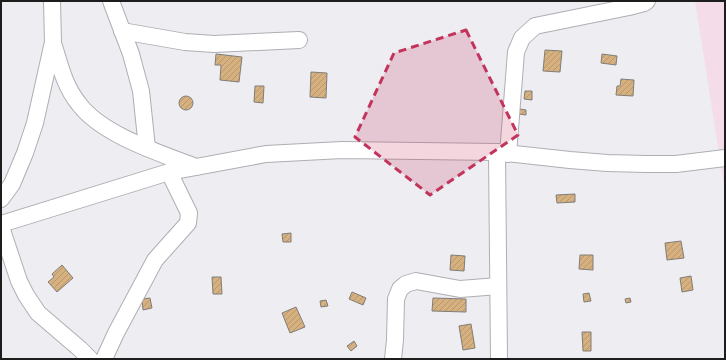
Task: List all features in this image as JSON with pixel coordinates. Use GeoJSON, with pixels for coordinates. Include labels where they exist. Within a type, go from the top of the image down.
{"type":"FeatureCollection","features":[{"type":"Feature","properties":{"kind":"street"},"geometry":{"type":"LineString","coordinates":[[1,199],[12,184],[28,146],[35,123],[53,42],[52,1]]}},
{"type":"Feature","properties":{"kind":"street"},"geometry":{"type":"LineString","coordinates":[[111,1],[131,54],[141,91],[147,148]]}},
{"type":"Feature","properties":{"kind":"street"},"geometry":{"type":"LineString","coordinates":[[499,359],[498,286],[502,153],[516,52],[522,38],[535,26],[629,8],[647,1]]}},
{"type":"Feature","properties":{"kind":"street"},"geometry":{"type":"LineString","coordinates":[[122,31],[185,42],[214,44],[299,40]]}},
{"type":"Feature","properties":{"kind":"street"},"geometry":{"type":"LineString","coordinates":[[53,42],[66,84],[79,105],[93,119],[115,133],[147,148],[196,167]]}},
{"type":"Feature","properties":{"kind":"street"},"geometry":{"type":"LineString","coordinates":[[1,224],[169,172],[266,154],[342,150],[502,153],[592,162],[646,164],[676,164],[725,158]]}},
{"type":"Feature","properties":{"kind":"street"},"geometry":{"type":"LineString","coordinates":[[104,359],[116,333],[155,260],[188,223],[189,213],[169,172]]}},
{"type":"Feature","properties":{"kind":"street"},"geometry":{"type":"LineString","coordinates":[[1,227],[19,281],[38,314],[90,359]]}},
{"type":"Feature","properties":{"kind":"street"},"geometry":{"type":"LineString","coordinates":[[393,359],[396,340],[396,299],[400,290],[406,284],[416,281],[460,289],[498,286]]}},
{"type":"Feature","properties":{"kind":"highlighted area"},"geometry":{"type":"Polygon","coordinates":[[[466,30],[518,135],[430,195],[355,137],[394,53],[466,30]]]}},
{"type":"Feature","properties":{"kind":"shaded area"},"geometry":{"type":"Polygon","coordinates":[[[695,1],[725,1],[725,191],[720,159],[695,1]]]}},
{"type":"Feature","properties":{"kind":"building"},"geometry":{"type":"Polygon","coordinates":[[[545,50],[562,51],[560,72],[543,71],[545,50]]]}},
{"type":"Feature","properties":{"kind":"building"},"geometry":{"type":"Polygon","coordinates":[[[216,54],[242,57],[239,82],[220,80],[221,65],[215,65],[216,54]]]}},
{"type":"Feature","properties":{"kind":"building"},"geometry":{"type":"Polygon","coordinates":[[[602,54],[617,56],[616,65],[601,63],[602,54]]]}},
{"type":"Feature","properties":{"kind":"building"},"geometry":{"type":"Polygon","coordinates":[[[311,72],[327,73],[326,98],[310,97],[311,72]]]}},
{"type":"Feature","properties":{"kind":"building"},"geometry":{"type":"Polygon","coordinates":[[[621,79],[634,80],[633,96],[616,95],[617,86],[620,86],[621,79]]]}},
{"type":"Feature","properties":{"kind":"building"},"geometry":{"type":"Polygon","coordinates":[[[255,86],[264,86],[263,103],[254,102],[255,86]]]}},
{"type":"Feature","properties":{"kind":"building"},"geometry":{"type":"Polygon","coordinates":[[[525,91],[532,91],[532,100],[524,99],[525,91]]]}},
{"type":"Feature","properties":{"kind":"building"},"geometry":{"type":"Polygon","coordinates":[[[186,96],[191,98],[193,103],[191,108],[186,110],[181,108],[179,103],[181,98],[186,96]]]}},
{"type":"Feature","properties":{"kind":"building"},"geometry":{"type":"Polygon","coordinates":[[[520,109],[526,110],[526,115],[519,114],[520,109]]]}},
{"type":"Feature","properties":{"kind":"building"},"geometry":{"type":"Polygon","coordinates":[[[575,194],[575,202],[557,203],[556,195],[575,194]]]}},
{"type":"Feature","properties":{"kind":"building"},"geometry":{"type":"Polygon","coordinates":[[[291,233],[291,242],[283,242],[282,234],[291,233]]]}},
{"type":"Feature","properties":{"kind":"building"},"geometry":{"type":"Polygon","coordinates":[[[681,241],[684,258],[667,260],[665,243],[681,241]]]}},
{"type":"Feature","properties":{"kind":"building"},"geometry":{"type":"Polygon","coordinates":[[[451,255],[465,256],[464,271],[450,270],[451,255]]]}},
{"type":"Feature","properties":{"kind":"building"},"geometry":{"type":"Polygon","coordinates":[[[580,255],[593,255],[593,270],[579,269],[580,255]]]}},
{"type":"Feature","properties":{"kind":"building"},"geometry":{"type":"Polygon","coordinates":[[[62,265],[73,278],[57,292],[48,282],[54,277],[52,274],[62,265]]]}},
{"type":"Feature","properties":{"kind":"building"},"geometry":{"type":"Polygon","coordinates":[[[691,276],[693,290],[682,292],[680,278],[691,276]]]}},
{"type":"Feature","properties":{"kind":"building"},"geometry":{"type":"Polygon","coordinates":[[[212,277],[221,277],[222,294],[213,294],[212,277]]]}},
{"type":"Feature","properties":{"kind":"building"},"geometry":{"type":"Polygon","coordinates":[[[352,292],[366,298],[363,305],[349,299],[352,292]]]}},
{"type":"Feature","properties":{"kind":"building"},"geometry":{"type":"Polygon","coordinates":[[[589,293],[591,301],[584,302],[583,294],[589,293]]]}},
{"type":"Feature","properties":{"kind":"building"},"geometry":{"type":"Polygon","coordinates":[[[150,298],[152,308],[143,310],[142,299],[150,298]]]}},
{"type":"Feature","properties":{"kind":"building"},"geometry":{"type":"Polygon","coordinates":[[[433,298],[466,299],[466,312],[432,311],[433,298]]]}},
{"type":"Feature","properties":{"kind":"building"},"geometry":{"type":"Polygon","coordinates":[[[630,298],[631,302],[626,303],[625,299],[630,298]]]}},
{"type":"Feature","properties":{"kind":"building"},"geometry":{"type":"Polygon","coordinates":[[[326,300],[328,306],[321,307],[320,301],[326,300]]]}},
{"type":"Feature","properties":{"kind":"building"},"geometry":{"type":"Polygon","coordinates":[[[296,307],[305,327],[290,333],[282,313],[296,307]]]}},
{"type":"Feature","properties":{"kind":"building"},"geometry":{"type":"Polygon","coordinates":[[[471,324],[475,348],[463,350],[459,326],[471,324]]]}},
{"type":"Feature","properties":{"kind":"building"},"geometry":{"type":"Polygon","coordinates":[[[582,332],[591,332],[591,351],[583,351],[582,332]]]}},
{"type":"Feature","properties":{"kind":"building"},"geometry":{"type":"Polygon","coordinates":[[[354,341],[357,346],[351,351],[347,346],[354,341]]]}}]}
